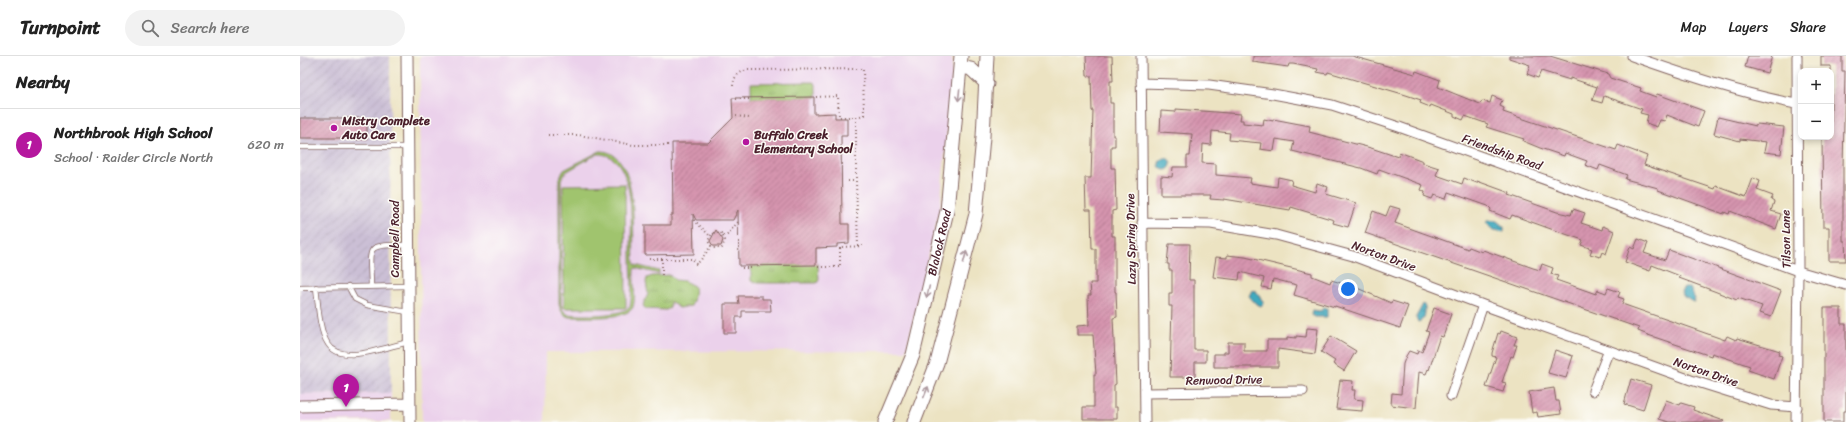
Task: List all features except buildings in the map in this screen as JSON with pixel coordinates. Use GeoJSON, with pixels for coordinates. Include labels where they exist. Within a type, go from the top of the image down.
{"type":"FeatureCollection","features":[{"type":"Feature","properties":{"kind":"main road"},"geometry":{"type":"LineString","coordinates":[[914,422],[938,362],[976,214],[987,84],[987,56]]}},
{"type":"Feature","properties":{"kind":"main road"},"geometry":{"type":"LineString","coordinates":[[961,62],[987,84]]}},
{"type":"Feature","properties":{"kind":"main road","name":"Blalock Road"},"geometry":{"type":"LineString","coordinates":[[885,422],[913,355],[947,211],[961,62]]}},
{"type":"Feature","properties":{"kind":"street","name":"Campbell Road"},"geometry":{"type":"LineString","coordinates":[[407,56],[410,422]]}},
{"type":"Feature","properties":{"kind":"street","name":"Lazy Spring Drive"},"geometry":{"type":"LineString","coordinates":[[1141,56],[1145,422]]}},
{"type":"Feature","properties":{"kind":"street"},"geometry":{"type":"LineString","coordinates":[[1632,56],[1704,82],[1761,98],[1796,104]]}},
{"type":"Feature","properties":{"kind":"street","name":"Tilson Lane"},"geometry":{"type":"LineString","coordinates":[[1796,422],[1798,271],[1796,104],[1797,56]]}},
{"type":"Feature","properties":{"kind":"street","name":"Friendship Road"},"geometry":{"type":"LineString","coordinates":[[1141,84],[1209,85],[1273,94],[1332,105],[1798,271],[1846,285]]}},
{"type":"Feature","properties":{"kind":"street","name":"Norton Drive"},"geometry":{"type":"LineString","coordinates":[[1142,223],[1211,224],[1276,235],[1353,256],[1483,305],[1691,380],[1771,405],[1797,407]]}},
{"type":"Feature","properties":{"kind":"street"},"geometry":{"type":"LineString","coordinates":[[1451,396],[1483,305]]}},
{"type":"Feature","properties":{"kind":"street"},"geometry":{"type":"LineString","coordinates":[[1593,391],[1609,350]]}},
{"type":"Feature","properties":{"kind":"street","name":"Renwood Drive"},"geometry":{"type":"LineString","coordinates":[[1145,393],[1303,392]]}},
{"type":"Feature","properties":{"kind":"street"},"geometry":{"type":"LineString","coordinates":[[300,406],[409,404]]}},
{"type":"Feature","properties":{"kind":"lane"},"geometry":{"type":"LineString","coordinates":[[300,147],[408,147]]}},
{"type":"Feature","properties":{"kind":"lane"},"geometry":{"type":"LineString","coordinates":[[371,286],[370,253],[373,248],[379,245],[408,245]]}},
{"type":"Feature","properties":{"kind":"lane"},"geometry":{"type":"LineString","coordinates":[[348,286],[355,300],[367,305],[409,312]]}},
{"type":"Feature","properties":{"kind":"lane"},"geometry":{"type":"LineString","coordinates":[[300,288],[408,286]]}},
{"type":"Feature","properties":{"kind":"lane"},"geometry":{"type":"LineString","coordinates":[[316,287],[322,330],[328,344],[335,351],[346,355],[365,353],[409,342]]}},
{"type":"Feature","properties":{"kind":"path"},"geometry":{"type":"LineString","coordinates":[[733,86],[734,78],[739,73],[747,70],[863,69],[864,115],[839,116],[838,96],[816,97]]}},
{"type":"Feature","properties":{"kind":"path"},"geometry":{"type":"LineString","coordinates":[[736,99],[749,99]]}},
{"type":"Feature","properties":{"kind":"path"},"geometry":{"type":"LineString","coordinates":[[736,116],[750,118]]}},
{"type":"Feature","properties":{"kind":"path"},"geometry":{"type":"LineString","coordinates":[[856,116],[858,246]]}},
{"type":"Feature","properties":{"kind":"path"},"geometry":{"type":"LineString","coordinates":[[548,135],[579,135],[633,145],[670,145]]}},
{"type":"Feature","properties":{"kind":"path"},"geometry":{"type":"LineString","coordinates":[[848,181],[856,181]]}},
{"type":"Feature","properties":{"kind":"path"},"geometry":{"type":"LineString","coordinates":[[694,220],[710,236]]}},
{"type":"Feature","properties":{"kind":"path"},"geometry":{"type":"LineString","coordinates":[[723,236],[727,235],[738,222]]}},
{"type":"Feature","properties":{"kind":"path"},"geometry":{"type":"LineString","coordinates":[[712,233],[721,233],[723,236],[726,240],[722,248],[713,248],[711,246],[708,240],[712,233]]}},
{"type":"Feature","properties":{"kind":"path"},"geometry":{"type":"LineString","coordinates":[[649,259],[693,259],[696,264],[711,246]]}},
{"type":"Feature","properties":{"kind":"path"},"geometry":{"type":"LineString","coordinates":[[818,267],[840,267],[840,247],[866,246]]}},
{"type":"Feature","properties":{"kind":"path"},"geometry":{"type":"LineString","coordinates":[[661,273],[662,259]]}},
{"type":"Feature","properties":{"kind":"path"},"geometry":{"type":"LineString","coordinates":[[742,268],[751,268]]}},
{"type":"Feature","properties":{"kind":"shaded area"},"geometry":{"type":"Polygon","coordinates":[[[300,56],[390,56],[391,393],[300,394],[300,56]]]}},
{"type":"Feature","properties":{"kind":"shaded area","name":"Buffalo Creek Elementary School"},"geometry":{"type":"Polygon","coordinates":[[[420,56],[952,56],[952,76],[940,208],[906,351],[546,352],[545,422],[422,422],[420,56]]]}},
{"type":"Feature","properties":{"kind":"shaded area"},"geometry":{"type":"Polygon","coordinates":[[[391,393],[391,421],[300,422],[300,394],[391,393]]]}},
{"type":"Feature","properties":{"kind":"green space"},"geometry":{"type":"Polygon","coordinates":[[[813,82],[816,84],[816,97],[751,98],[751,83],[813,82]]]}},
{"type":"Feature","properties":{"kind":"green space"},"geometry":{"type":"Polygon","coordinates":[[[600,151],[613,155],[622,165],[628,179],[632,197],[634,262],[635,265],[659,271],[659,274],[634,269],[633,307],[623,314],[604,317],[569,317],[561,310],[559,303],[559,178],[564,170],[600,151]],[[597,154],[566,172],[561,179],[561,304],[562,309],[567,314],[610,314],[626,310],[630,307],[632,286],[631,209],[629,192],[625,177],[619,165],[610,157],[597,154]]]}},
{"type":"Feature","properties":{"kind":"green space"},"geometry":{"type":"Polygon","coordinates":[[[625,184],[626,308],[564,308],[563,185],[625,184]]]}},
{"type":"Feature","properties":{"kind":"green space"},"geometry":{"type":"Polygon","coordinates":[[[818,264],[819,280],[817,283],[758,283],[751,281],[751,266],[818,264]]]}},
{"type":"Feature","properties":{"kind":"green space"},"geometry":{"type":"Polygon","coordinates":[[[670,275],[675,280],[684,281],[694,286],[694,296],[691,306],[679,308],[670,301],[670,308],[666,310],[645,309],[643,305],[648,294],[646,282],[647,278],[652,276],[670,275]]]}},
{"type":"Feature","properties":{"kind":"water"},"geometry":{"type":"Polygon","coordinates":[[[1165,158],[1169,160],[1171,164],[1169,168],[1165,170],[1161,168],[1159,164],[1161,160],[1165,158]]]}},
{"type":"Feature","properties":{"kind":"water"},"geometry":{"type":"Polygon","coordinates":[[[1488,220],[1497,221],[1504,227],[1504,232],[1494,230],[1486,223],[1488,220]]]}},
{"type":"Feature","properties":{"kind":"water"},"geometry":{"type":"Polygon","coordinates":[[[1684,288],[1690,288],[1695,299],[1694,302],[1684,297],[1681,292],[1684,288]]]}},
{"type":"Feature","properties":{"kind":"water"},"geometry":{"type":"Polygon","coordinates":[[[1252,290],[1256,291],[1264,303],[1261,306],[1255,303],[1249,296],[1252,290]]]}},
{"type":"Feature","properties":{"kind":"water"},"geometry":{"type":"Polygon","coordinates":[[[1423,304],[1425,306],[1424,316],[1421,321],[1418,322],[1416,317],[1423,304]]]}},
{"type":"Feature","properties":{"kind":"water"},"geometry":{"type":"Polygon","coordinates":[[[1327,308],[1327,317],[1315,317],[1311,315],[1312,310],[1320,311],[1327,308]]]}},
{"type":"Feature","properties":{"kind":"place","name":"Mistry Complete Auto Care"},"geometry":{"type":"Point","coordinates":[334,128]}},
{"type":"Feature","properties":{"kind":"place","name":"Buffalo Creek Elementary School"},"geometry":{"type":"Point","coordinates":[746,142]}},
{"type":"Feature","properties":{"kind":"place","name":"Northbrook High School"},"geometry":{"type":"Point","coordinates":[346,407]}}]}
